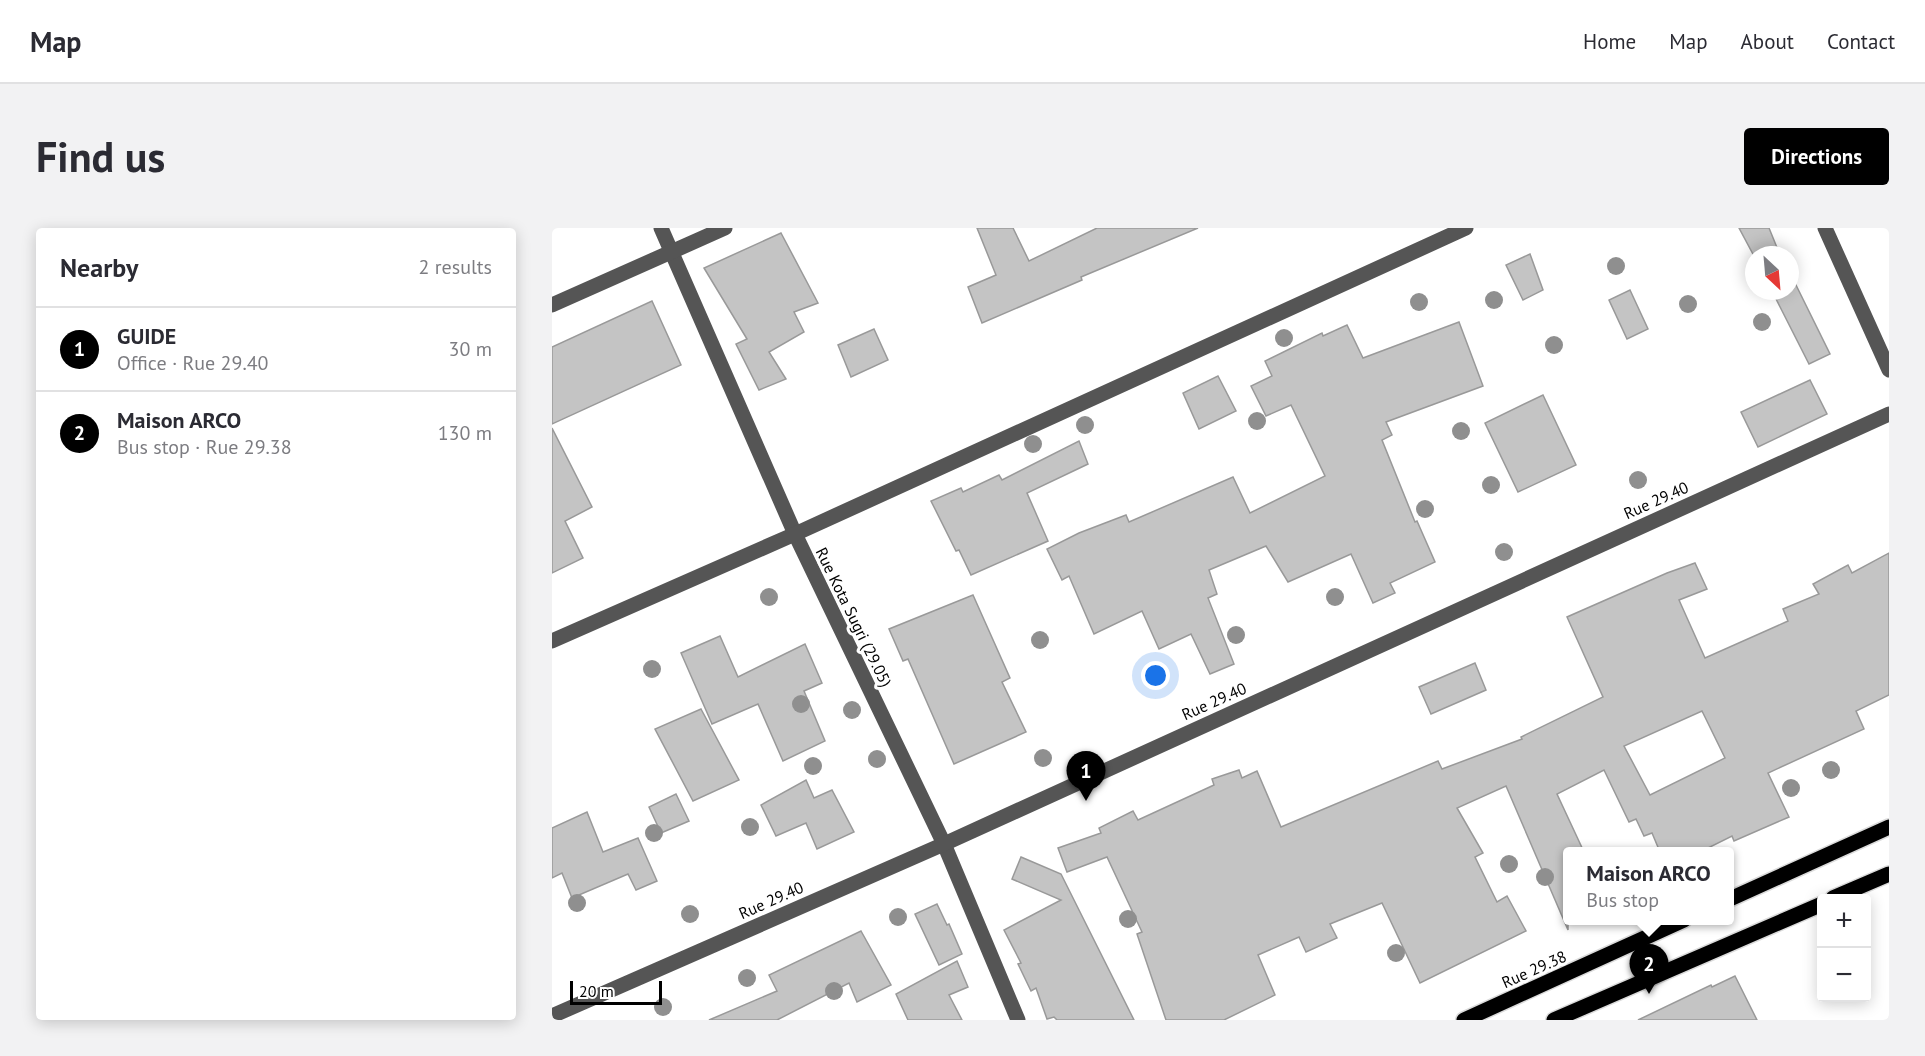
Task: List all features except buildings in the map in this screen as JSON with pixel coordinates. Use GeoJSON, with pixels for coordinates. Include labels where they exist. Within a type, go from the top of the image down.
{"type":"FeatureCollection","features":[{"type":"Feature","properties":{"kind":"main road"},"geometry":{"type":"LineString","coordinates":[[1734,897],[1889,827]]}},
{"type":"Feature","properties":{"kind":"main road"},"geometry":{"type":"LineString","coordinates":[[1842,894],[1889,874]]}},
{"type":"Feature","properties":{"kind":"main road"},"geometry":{"type":"LineString","coordinates":[[1554,1020],[1817,905]]}},
{"type":"Feature","properties":{"kind":"main road","name":"Rue 29.38"},"geometry":{"type":"LineString","coordinates":[[1464,1020],[1674,925]]}},
{"type":"Feature","properties":{"kind":"street","name":"Rue Kota Sugri (29.05)"},"geometry":{"type":"LineString","coordinates":[[661,228],[795,534],[944,844],[1018,1020]]}},
{"type":"Feature","properties":{"kind":"street"},"geometry":{"type":"LineString","coordinates":[[552,305],[725,228]]}},
{"type":"Feature","properties":{"kind":"street"},"geometry":{"type":"LineString","coordinates":[[552,641],[795,534],[1466,228]]}},
{"type":"Feature","properties":{"kind":"street"},"geometry":{"type":"LineString","coordinates":[[1826,228],[1889,370]]}},
{"type":"Feature","properties":{"kind":"street","name":"Rue 29.40"},"geometry":{"type":"LineString","coordinates":[[552,1016],[944,844],[1889,414]]}},
{"type":"Feature","properties":{"kind":"place","name":"GUIDE"},"geometry":{"type":"Point","coordinates":[1086,801]}},
{"type":"Feature","properties":{"kind":"place","name":"Maison ARCO"},"geometry":{"type":"Point","coordinates":[1649,994]}}]}
